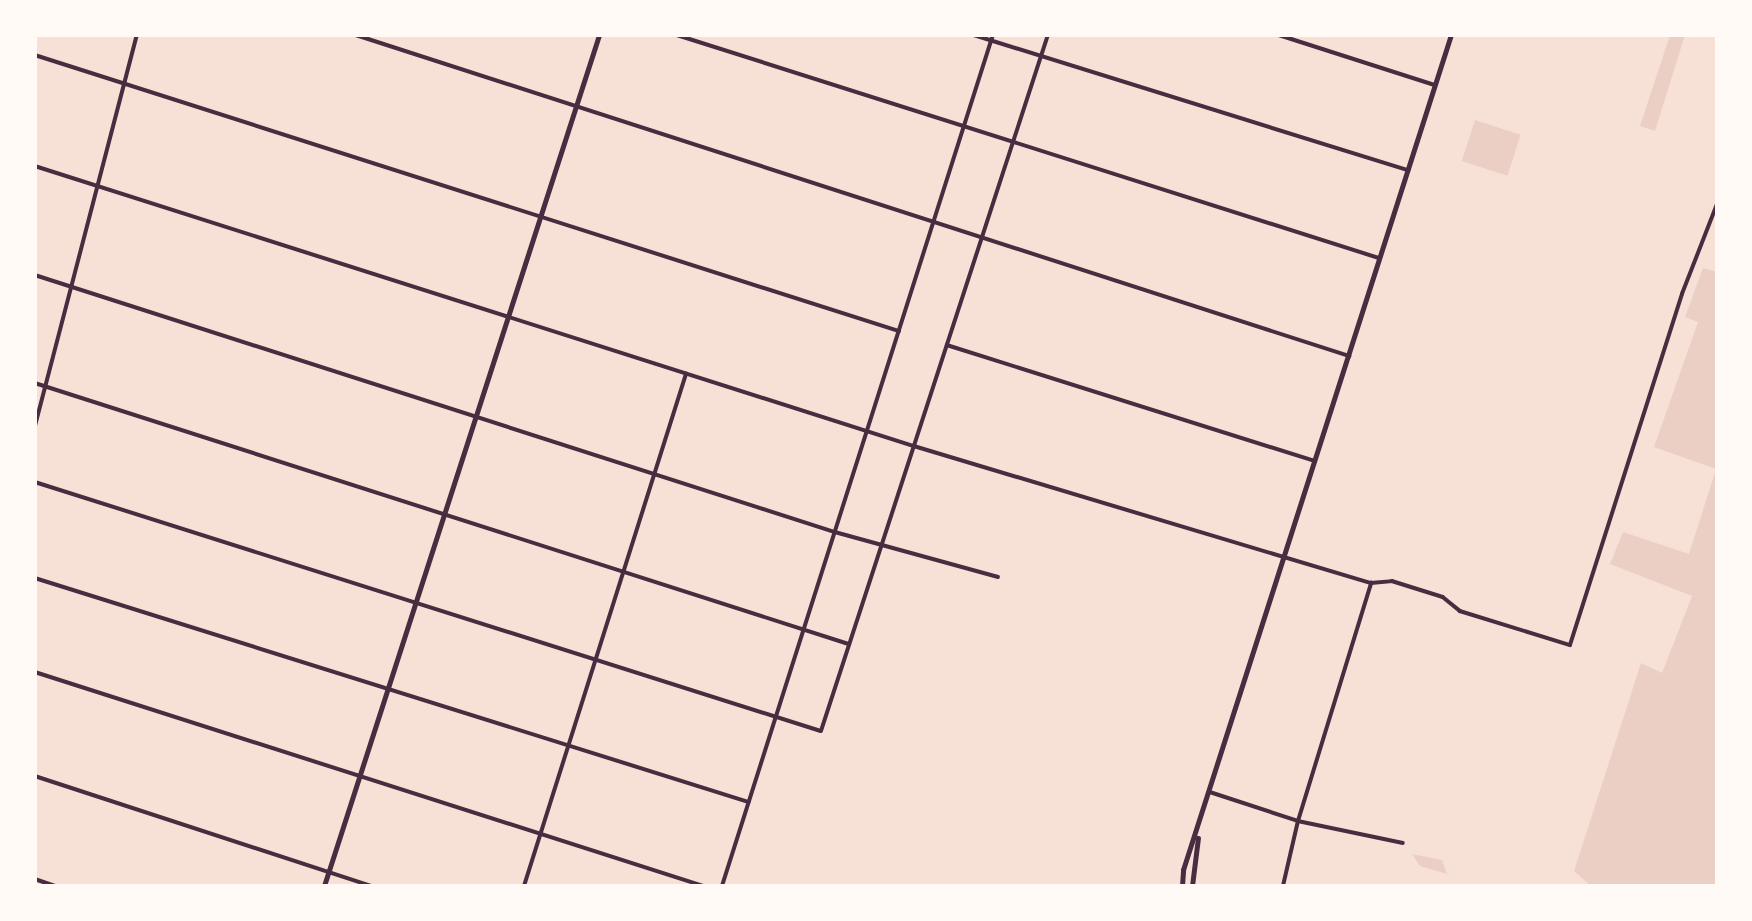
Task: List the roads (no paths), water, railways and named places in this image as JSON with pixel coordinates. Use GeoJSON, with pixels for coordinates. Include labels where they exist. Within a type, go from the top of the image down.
{"type":"FeatureCollection","features":[{"type":"Feature","properties":{"kind":"main road"},"geometry":{"type":"LineString","coordinates":[[324,886],[599,35]]}},
{"type":"Feature","properties":{"kind":"main road"},"geometry":{"type":"LineString","coordinates":[[1180,886],[1451,35]]}},
{"type":"Feature","properties":{"kind":"main road"},"geometry":{"type":"LineString","coordinates":[[1192,886],[1200,825]]}},
{"type":"Feature","properties":{"kind":"street"},"geometry":{"type":"LineString","coordinates":[[35,426],[137,35]]}},
{"type":"Feature","properties":{"kind":"street"},"geometry":{"type":"LineString","coordinates":[[356,35],[1349,356]]}},
{"type":"Feature","properties":{"kind":"street"},"geometry":{"type":"LineString","coordinates":[[677,35],[1380,258]]}},
{"type":"Feature","properties":{"kind":"street"},"geometry":{"type":"LineString","coordinates":[[974,35],[1408,170]]}},
{"type":"Feature","properties":{"kind":"street"},"geometry":{"type":"LineString","coordinates":[[722,886],[993,35]]}},
{"type":"Feature","properties":{"kind":"street"},"geometry":{"type":"LineString","coordinates":[[35,482],[821,731],[1048,35]]}},
{"type":"Feature","properties":{"kind":"street"},"geometry":{"type":"LineString","coordinates":[[1279,35],[1435,85]]}},
{"type":"Feature","properties":{"kind":"street"},"geometry":{"type":"LineString","coordinates":[[35,55],[899,331]]}},
{"type":"Feature","properties":{"kind":"street"},"geometry":{"type":"LineString","coordinates":[[35,166],[914,446],[1371,583],[1392,581],[1443,597],[1460,611],[1570,645],[1682,294],[1717,204]]}},
{"type":"Feature","properties":{"kind":"street"},"geometry":{"type":"LineString","coordinates":[[35,275],[835,531],[998,577]]}},
{"type":"Feature","properties":{"kind":"street"},"geometry":{"type":"LineString","coordinates":[[947,345],[1315,461]]}},
{"type":"Feature","properties":{"kind":"street"},"geometry":{"type":"LineString","coordinates":[[524,886],[686,374]]}},
{"type":"Feature","properties":{"kind":"street"},"geometry":{"type":"LineString","coordinates":[[35,383],[849,644]]}},
{"type":"Feature","properties":{"kind":"street"},"geometry":{"type":"LineString","coordinates":[[35,578],[749,802]]}},
{"type":"Feature","properties":{"kind":"street"},"geometry":{"type":"LineString","coordinates":[[1283,886],[1298,821],[1371,583]]}},
{"type":"Feature","properties":{"kind":"street"},"geometry":{"type":"LineString","coordinates":[[35,672],[704,886]]}},
{"type":"Feature","properties":{"kind":"street"},"geometry":{"type":"LineString","coordinates":[[35,776],[372,886]]}},
{"type":"Feature","properties":{"kind":"street"},"geometry":{"type":"LineString","coordinates":[[1210,792],[1298,821],[1403,843]]}},
{"type":"Feature","properties":{"kind":"street"},"geometry":{"type":"LineString","coordinates":[[35,879],[55,886]]}}]}
